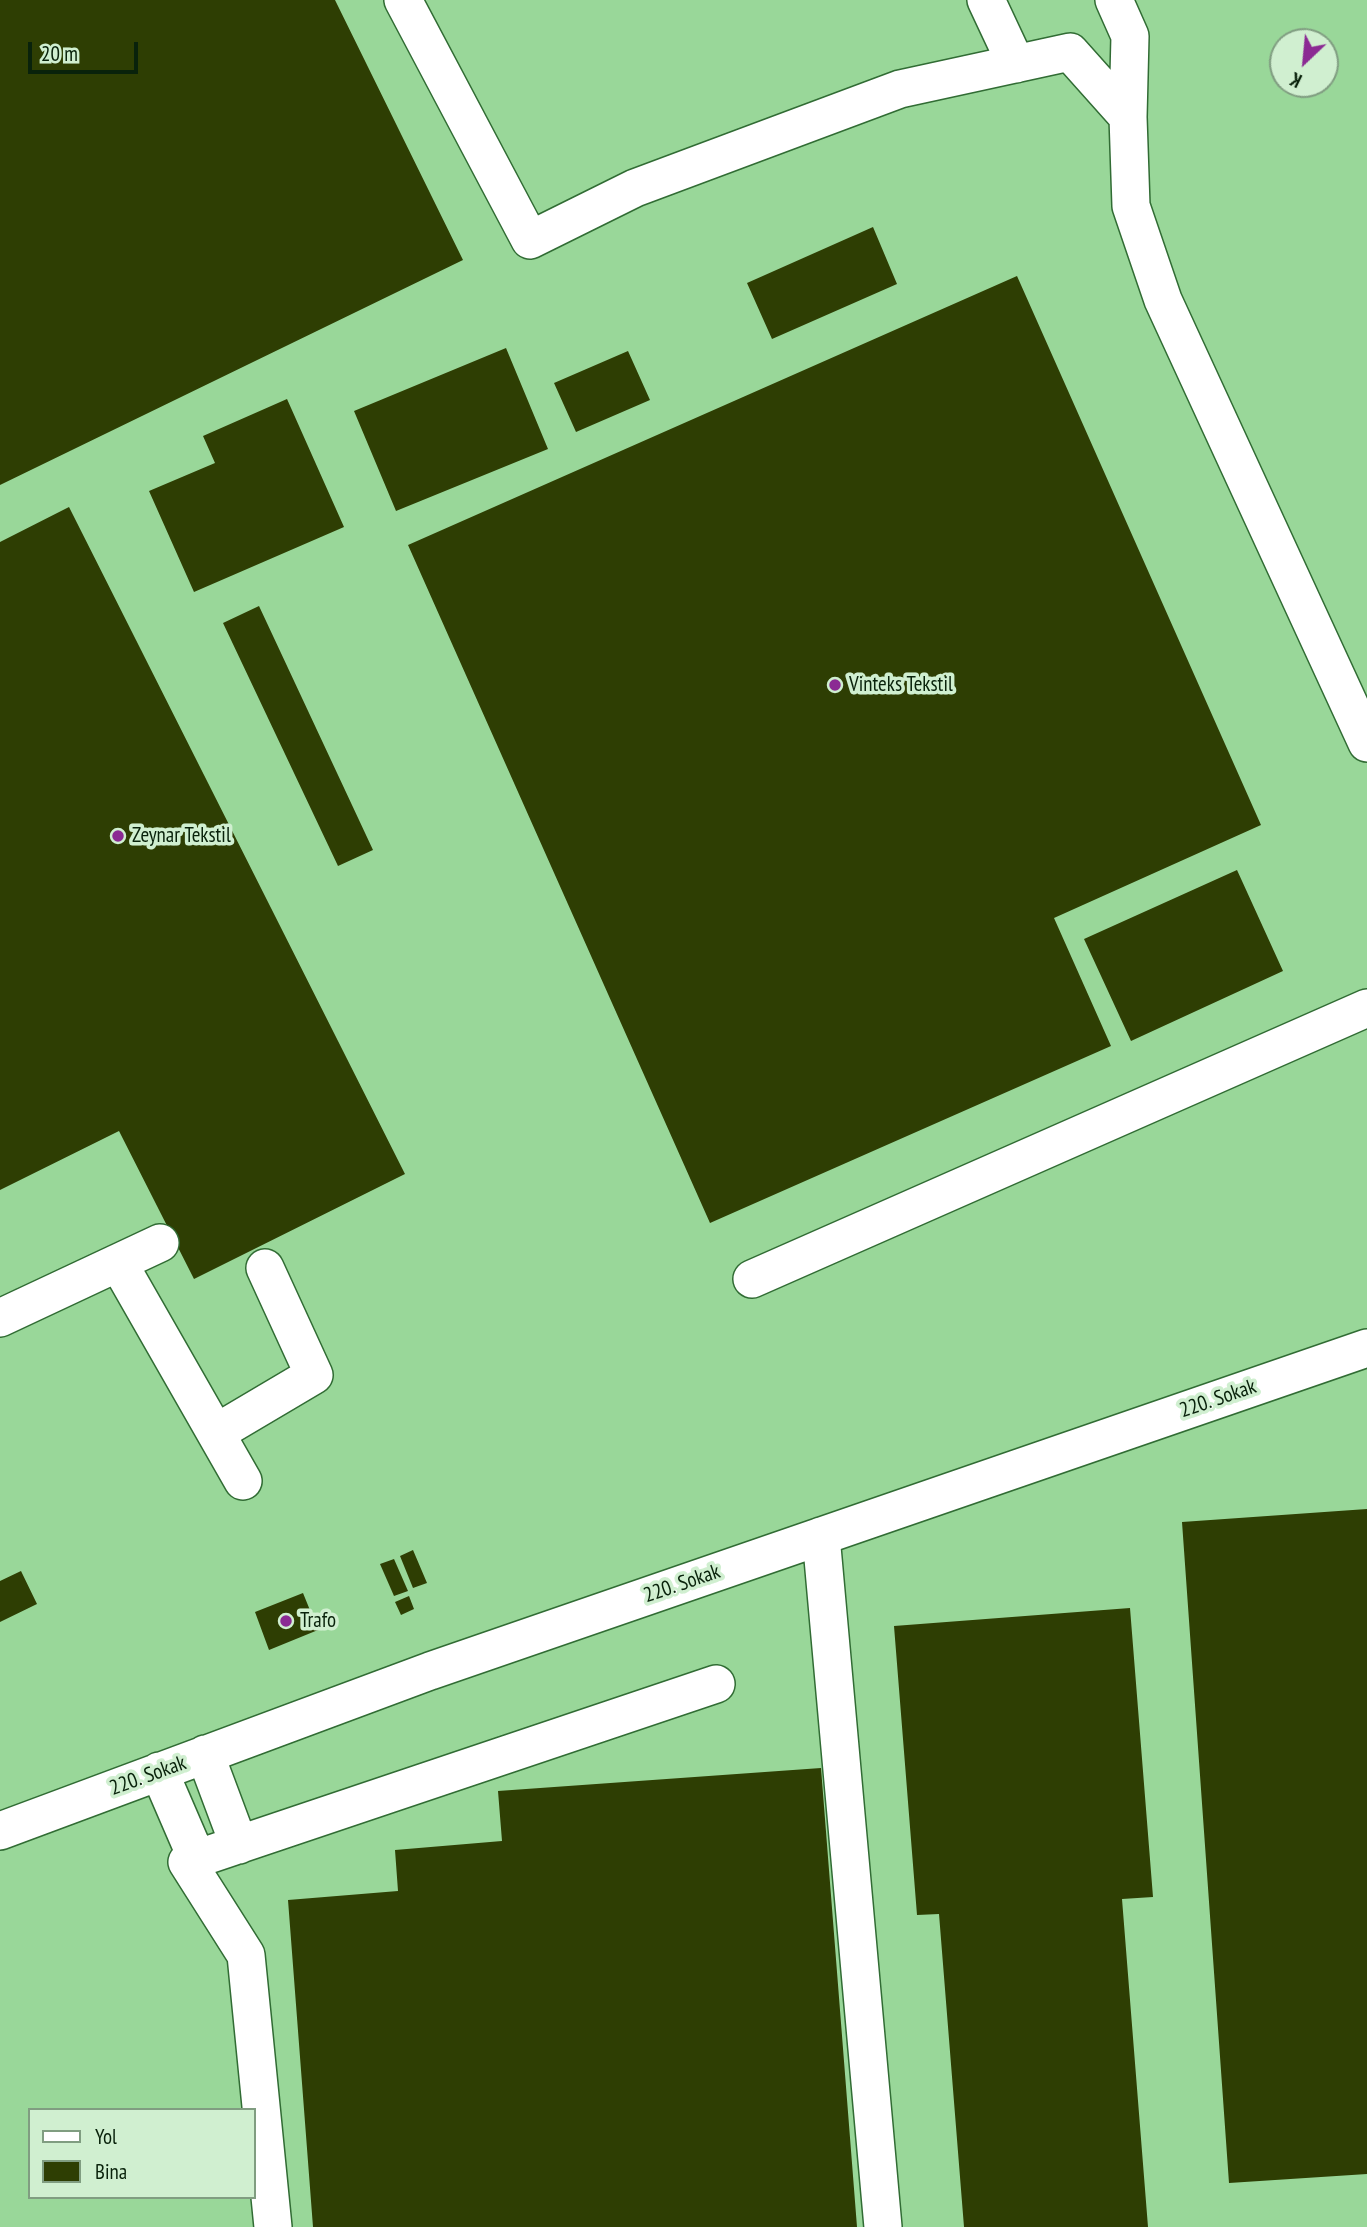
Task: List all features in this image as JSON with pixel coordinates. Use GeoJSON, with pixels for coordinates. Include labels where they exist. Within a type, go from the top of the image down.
{"type":"FeatureCollection","features":[{"type":"Feature","properties":{"kind":"street"},"geometry":{"type":"LineString","coordinates":[[403,0],[530,240],[635,188],[900,89],[1070,52],[1128,117]]}},
{"type":"Feature","properties":{"kind":"street"},"geometry":{"type":"LineString","coordinates":[[986,0],[1016,64]]}},
{"type":"Feature","properties":{"kind":"street"},"geometry":{"type":"LineString","coordinates":[[1114,0],[1130,36],[1128,117],[1131,206],[1163,300],[1367,743]]}},
{"type":"Feature","properties":{"kind":"street"},"geometry":{"type":"LineString","coordinates":[[752,1279],[1367,1009]]}},
{"type":"Feature","properties":{"kind":"street"},"geometry":{"type":"LineString","coordinates":[[0,1318],[160,1243]]}},
{"type":"Feature","properties":{"kind":"street"},"geometry":{"type":"LineString","coordinates":[[119,1264],[243,1480]]}},
{"type":"Feature","properties":{"kind":"street"},"geometry":{"type":"LineString","coordinates":[[216,1433],[314,1375],[265,1268]]}},
{"type":"Feature","properties":{"kind":"street","name":"220. Sokak"},"geometry":{"type":"LineString","coordinates":[[0,1831],[430,1671],[1367,1348]]}},
{"type":"Feature","properties":{"kind":"street"},"geometry":{"type":"LineString","coordinates":[[821,1536],[883,2227]]}},
{"type":"Feature","properties":{"kind":"street"},"geometry":{"type":"LineString","coordinates":[[273,2227],[246,1955],[187,1862],[716,1684]]}},
{"type":"Feature","properties":{"kind":"street"},"geometry":{"type":"LineString","coordinates":[[205,1755],[239,1845]]}},
{"type":"Feature","properties":{"kind":"street"},"geometry":{"type":"LineString","coordinates":[[159,1772],[197,1859]]}},
{"type":"Feature","properties":{"kind":"building"},"geometry":{"type":"Polygon","coordinates":[[[0,0],[335,0],[463,260],[0,485],[0,0]]]}},
{"type":"Feature","properties":{"kind":"building"},"geometry":{"type":"Polygon","coordinates":[[[873,227],[897,284],[772,339],[747,283],[873,227]]]}},
{"type":"Feature","properties":{"kind":"building","name":"Vinteks Tekstil"},"geometry":{"type":"Polygon","coordinates":[[[1017,276],[1261,825],[1054,918],[1111,1046],[710,1223],[408,545],[1017,276]]]}},
{"type":"Feature","properties":{"kind":"building"},"geometry":{"type":"Polygon","coordinates":[[[506,348],[548,449],[396,511],[354,411],[506,348]]]}},
{"type":"Feature","properties":{"kind":"building"},"geometry":{"type":"Polygon","coordinates":[[[628,351],[650,400],[576,432],[554,383],[628,351]]]}},
{"type":"Feature","properties":{"kind":"building"},"geometry":{"type":"Polygon","coordinates":[[[287,399],[344,527],[194,592],[149,491],[215,463],[203,436],[287,399]]]}},
{"type":"Feature","properties":{"kind":"building","name":"Zeynar Tekstil"},"geometry":{"type":"Polygon","coordinates":[[[69,507],[405,1174],[194,1279],[119,1131],[0,1190],[0,542],[69,507]]]}},
{"type":"Feature","properties":{"kind":"building"},"geometry":{"type":"Polygon","coordinates":[[[259,606],[373,850],[338,866],[223,623],[259,606]]]}},
{"type":"Feature","properties":{"kind":"building"},"geometry":{"type":"Polygon","coordinates":[[[1237,870],[1283,971],[1131,1041],[1084,939],[1237,870]]]}},
{"type":"Feature","properties":{"kind":"building"},"geometry":{"type":"Polygon","coordinates":[[[1367,1509],[1367,2174],[1229,2183],[1182,1522],[1367,1509]]]}},
{"type":"Feature","properties":{"kind":"building"},"geometry":{"type":"Polygon","coordinates":[[[413,1550],[427,1583],[413,1588],[400,1556],[413,1550]]]}},
{"type":"Feature","properties":{"kind":"building"},"geometry":{"type":"Polygon","coordinates":[[[394,1559],[408,1591],[394,1596],[380,1564],[394,1559]]]}},
{"type":"Feature","properties":{"kind":"building"},"geometry":{"type":"Polygon","coordinates":[[[21,1571],[37,1604],[0,1622],[0,1581],[21,1571]]]}},
{"type":"Feature","properties":{"kind":"building","name":"Trafo"},"geometry":{"type":"Polygon","coordinates":[[[303,1593],[318,1630],[269,1650],[255,1612],[303,1593]]]}},
{"type":"Feature","properties":{"kind":"building","name":"Trafo"},"geometry":{"type":"Polygon","coordinates":[[[409,1596],[414,1609],[401,1615],[395,1602],[409,1596]]]}},
{"type":"Feature","properties":{"kind":"building"},"geometry":{"type":"Polygon","coordinates":[[[1130,1608],[1153,1897],[1122,1899],[1148,2227],[964,2227],[939,1914],[917,1915],[894,1626],[1130,1608]]]}},
{"type":"Feature","properties":{"kind":"building"},"geometry":{"type":"Polygon","coordinates":[[[821,1768],[857,2227],[313,2227],[288,1900],[398,1891],[395,1850],[502,1841],[498,1791],[821,1768]]]}},
{"type":"Feature","properties":{"kind":"place","name":"Vinteks Tekstil"},"geometry":{"type":"Point","coordinates":[835,685]}},
{"type":"Feature","properties":{"kind":"place","name":"Zeynar Tekstil"},"geometry":{"type":"Point","coordinates":[118,836]}},
{"type":"Feature","properties":{"kind":"place","name":"Trafo"},"geometry":{"type":"Point","coordinates":[286,1621]}}]}
